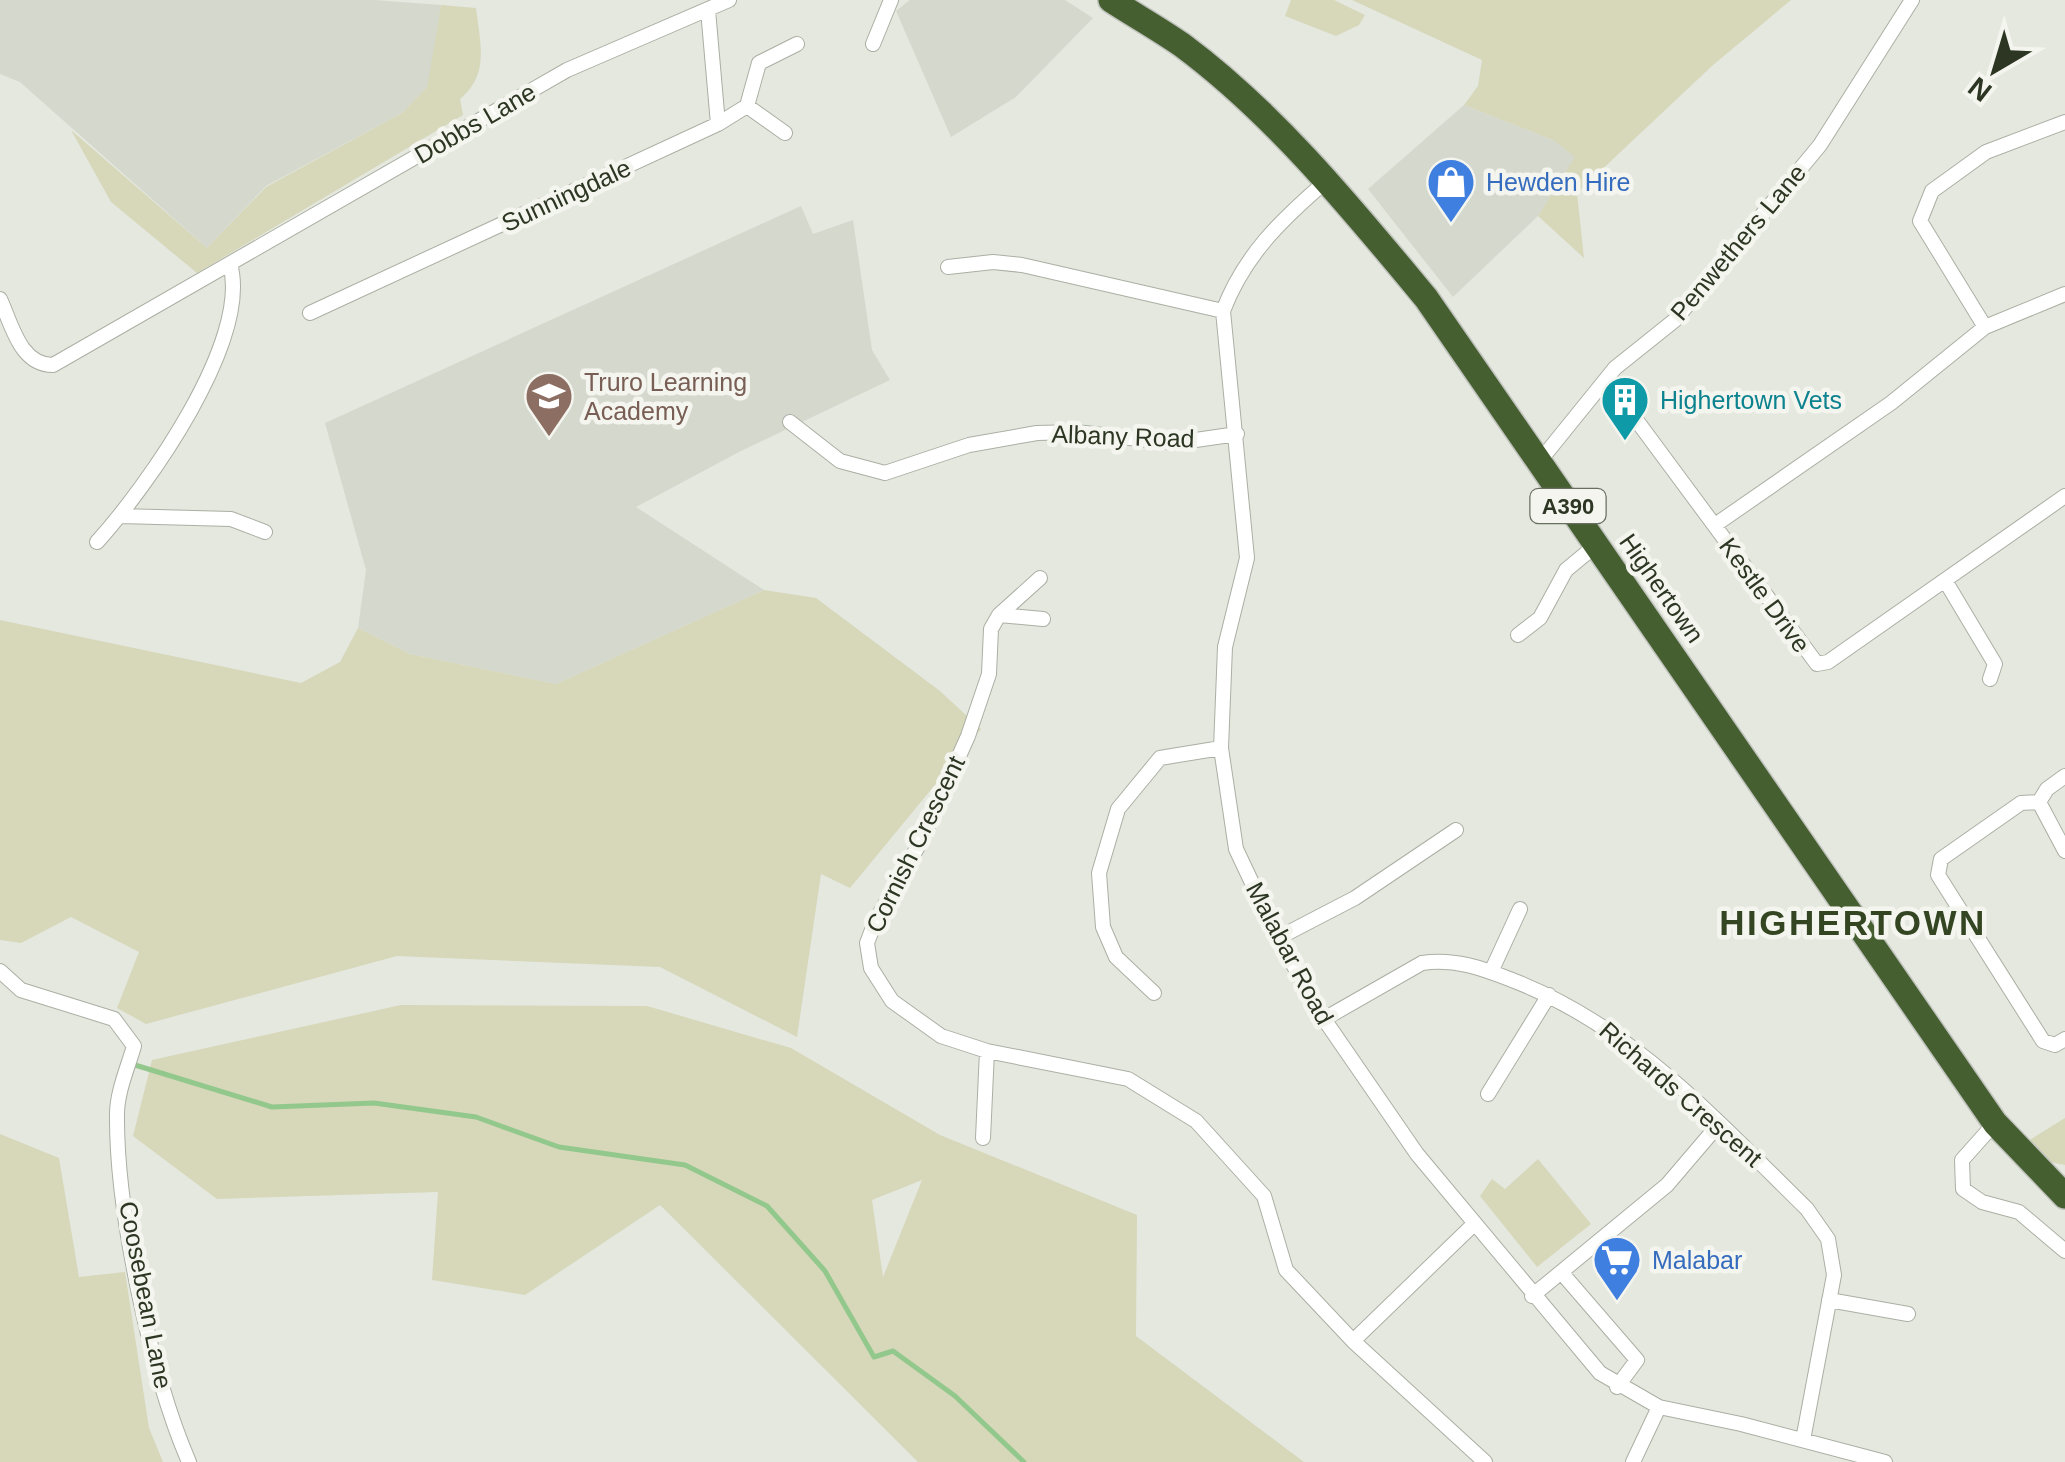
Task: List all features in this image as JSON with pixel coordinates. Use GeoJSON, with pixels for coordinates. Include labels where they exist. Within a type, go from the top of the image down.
{"type":"FeatureCollection","features":[{"type":"Feature","properties":{"kind":"highway","name":"Highertown"},"geometry":{"type":"LineString","coordinates":[[1111,0],[1182,46],[1254,108],[1426,298],[1995,1123]]}},
{"type":"Feature","properties":{"kind":"highway","name":"A390"},"geometry":{"type":"LineString","coordinates":[[1995,1123],[2065,1196]]}},
{"type":"Feature","properties":{"kind":"street","name":"Dobbs Lane"},"geometry":{"type":"LineString","coordinates":[[0,299],[27,356],[39,365],[53,365],[567,70],[729,0]]}},
{"type":"Feature","properties":{"kind":"street"},"geometry":{"type":"LineString","coordinates":[[873,44],[891,0]]}},
{"type":"Feature","properties":{"kind":"street","name":"Penwethers Lane"},"geometry":{"type":"LineString","coordinates":[[1539,462],[1615,368],[1675,320],[1820,145],[1912,0]]}},
{"type":"Feature","properties":{"kind":"street"},"geometry":{"type":"LineString","coordinates":[[708,10],[718,124]]}},
{"type":"Feature","properties":{"kind":"street"},"geometry":{"type":"LineString","coordinates":[[785,134],[747,106],[758,63],[797,44]]}},
{"type":"Feature","properties":{"kind":"street","name":"Sunningdale"},"geometry":{"type":"LineString","coordinates":[[310,313],[718,124],[747,106]]}},
{"type":"Feature","properties":{"kind":"street"},"geometry":{"type":"LineString","coordinates":[[1985,327],[1920,222],[1932,190],[1986,152],[2065,122]]}},
{"type":"Feature","properties":{"kind":"street","name":"Malabar Road"},"geometry":{"type":"LineString","coordinates":[[1324,182],[1259,244],[1236,277],[1224,311],[1248,558],[1226,647],[1221,748],[1236,849],[1278,938],[1324,1019],[1389,1116],[1578,1352],[1617,1387],[1659,1408],[1885,1462]]}},
{"type":"Feature","properties":{"kind":"street"},"geometry":{"type":"LineString","coordinates":[[948,267],[993,262],[1022,266],[1224,311]]}},
{"type":"Feature","properties":{"kind":"street"},"geometry":{"type":"LineString","coordinates":[[97,542],[187,422],[226,327],[234,279],[230,264]]}},
{"type":"Feature","properties":{"kind":"street"},"geometry":{"type":"LineString","coordinates":[[1715,525],[1892,402],[1985,327],[2065,294]]}},
{"type":"Feature","properties":{"kind":"street","name":"Kestle Drive"},"geometry":{"type":"LineString","coordinates":[[1599,389],[1623,402],[1817,664],[1828,662],[2065,496]]}},
{"type":"Feature","properties":{"kind":"street","name":"Albany Road"},"geometry":{"type":"LineString","coordinates":[[790,422],[840,460],[862,470],[885,472],[968,445],[1037,433],[1175,444],[1237,434]]}},
{"type":"Feature","properties":{"kind":"street"},"geometry":{"type":"LineString","coordinates":[[120,516],[231,519],[265,532]]}},
{"type":"Feature","properties":{"kind":"street"},"geometry":{"type":"LineString","coordinates":[[1518,635],[1540,618],[1566,570],[1596,546]]}},
{"type":"Feature","properties":{"kind":"street"},"geometry":{"type":"LineString","coordinates":[[999,615],[1040,578]]}},
{"type":"Feature","properties":{"kind":"street"},"geometry":{"type":"LineString","coordinates":[[1946,582],[1995,664],[1990,680]]}},
{"type":"Feature","properties":{"kind":"street"},"geometry":{"type":"LineString","coordinates":[[999,615],[1043,619]]}},
{"type":"Feature","properties":{"kind":"street","name":"Cornish Crescent"},"geometry":{"type":"LineString","coordinates":[[999,615],[992,629],[989,674],[968,736],[921,841],[867,943],[870,968],[892,1001],[941,1036],[987,1051],[1128,1078],[1196,1122],[1264,1196],[1286,1270],[1352,1341],[1485,1462]]}},
{"type":"Feature","properties":{"kind":"street"},"geometry":{"type":"LineString","coordinates":[[1154,993],[1116,957],[1103,927],[1098,873],[1118,809],[1160,758],[1221,748]]}},
{"type":"Feature","properties":{"kind":"street"},"geometry":{"type":"LineString","coordinates":[[2039,802],[2047,789],[2065,776]]}},
{"type":"Feature","properties":{"kind":"street"},"geometry":{"type":"LineString","coordinates":[[2039,802],[2065,851]]}},
{"type":"Feature","properties":{"kind":"street"},"geometry":{"type":"LineString","coordinates":[[2039,802],[2022,803],[1941,859],[1938,875],[2043,1041],[2055,1045],[2065,1039]]}},
{"type":"Feature","properties":{"kind":"street"},"geometry":{"type":"LineString","coordinates":[[1278,938],[1355,898],[1456,830]]}},
{"type":"Feature","properties":{"kind":"street"},"geometry":{"type":"LineString","coordinates":[[1491,972],[1520,908]]}},
{"type":"Feature","properties":{"kind":"street","name":"Richards Crescent"},"geometry":{"type":"LineString","coordinates":[[1324,1019],[1422,963],[1440,960],[1491,972],[1549,995],[1595,1018],[1634,1047],[1807,1209],[1828,1240],[1834,1275],[1804,1440]]}},
{"type":"Feature","properties":{"kind":"street","name":"Coosebean Lane"},"geometry":{"type":"LineString","coordinates":[[0,971],[22,990],[114,1019],[134,1046],[117,1111],[129,1238],[172,1423],[189,1462]]}},
{"type":"Feature","properties":{"kind":"street"},"geometry":{"type":"LineString","coordinates":[[1488,1094],[1549,995]]}},
{"type":"Feature","properties":{"kind":"street"},"geometry":{"type":"LineString","coordinates":[[983,1138],[987,1051]]}},
{"type":"Feature","properties":{"kind":"street"},"geometry":{"type":"LineString","coordinates":[[1995,1123],[1962,1160],[1963,1189],[1982,1202],[2019,1212],[2065,1251]]}},
{"type":"Feature","properties":{"kind":"street"},"geometry":{"type":"LineString","coordinates":[[1532,1296],[1668,1185],[1720,1124]]}},
{"type":"Feature","properties":{"kind":"street"},"geometry":{"type":"LineString","coordinates":[[1352,1341],[1474,1224]]}},
{"type":"Feature","properties":{"kind":"street"},"geometry":{"type":"LineString","coordinates":[[1561,1272],[1637,1360],[1617,1387]]}},
{"type":"Feature","properties":{"kind":"street"},"geometry":{"type":"LineString","coordinates":[[1829,1300],[1908,1314]]}},
{"type":"Feature","properties":{"kind":"street"},"geometry":{"type":"LineString","coordinates":[[1632,1462],[1659,1408]]}},
{"type":"Feature","properties":{"kind":"shaded area"},"geometry":{"type":"Polygon","coordinates":[[[0,0],[374,0],[441,5],[428,86],[402,113],[266,186],[207,248],[20,82],[0,74],[0,0]]]}},
{"type":"Feature","properties":{"kind":"shaded area"},"geometry":{"type":"Polygon","coordinates":[[[910,0],[1065,0],[1093,18],[1016,97],[951,137],[896,11],[910,0]]]}},
{"type":"Feature","properties":{"kind":"shaded area"},"geometry":{"type":"Polygon","coordinates":[[[1464,105],[1553,140],[1576,157],[1538,216],[1453,297],[1368,189],[1464,105]]]}},
{"type":"Feature","properties":{"kind":"shaded area","name":"Truro Learning Academy"},"geometry":{"type":"Polygon","coordinates":[[[801,206],[813,234],[853,220],[872,350],[890,380],[739,452],[636,507],[764,590],[556,684],[410,654],[358,628],[366,570],[325,423],[801,206]]]}},
{"type":"Feature","properties":{"kind":"green space"},"geometry":{"type":"Polygon","coordinates":[[[1291,0],[1334,0],[1365,15],[1359,25],[1336,36],[1285,16],[1291,0]]]}},
{"type":"Feature","properties":{"kind":"green space"},"geometry":{"type":"Polygon","coordinates":[[[1352,0],[1791,0],[1713,65],[1577,193],[1584,258],[1538,216],[1575,157],[1553,140],[1464,105],[1478,86],[1482,60],[1352,0]]]}},
{"type":"Feature","properties":{"kind":"green space"},"geometry":{"type":"Polygon","coordinates":[[[441,5],[476,8],[481,57],[476,79],[460,99],[463,115],[197,273],[111,202],[71,130],[207,248],[266,187],[402,113],[427,87],[441,5]]]}},
{"type":"Feature","properties":{"kind":"green space"},"geometry":{"type":"Polygon","coordinates":[[[764,590],[816,598],[940,691],[981,729],[850,888],[821,874],[797,1037],[660,967],[397,956],[146,1024],[117,1008],[139,952],[71,917],[21,943],[0,940],[0,620],[301,683],[340,662],[358,628],[410,654],[556,684],[764,590]]]}},
{"type":"Feature","properties":{"kind":"green space"},"geometry":{"type":"Polygon","coordinates":[[[401,1005],[647,1006],[791,1048],[940,1135],[1137,1215],[1136,1336],[1304,1462],[918,1462],[660,1205],[525,1295],[432,1280],[438,1192],[217,1199],[133,1136],[152,1060],[401,1005]],[[922,1180],[872,1200],[883,1277],[922,1180]]]}},
{"type":"Feature","properties":{"kind":"green space"},"geometry":{"type":"Polygon","coordinates":[[[2065,1118],[2065,1165],[2045,1161],[2028,1141],[2065,1118]]]}},
{"type":"Feature","properties":{"kind":"green space"},"geometry":{"type":"Polygon","coordinates":[[[0,1134],[59,1158],[79,1277],[125,1272],[149,1428],[163,1462],[0,1462],[0,1134]]]}},
{"type":"Feature","properties":{"kind":"green space"},"geometry":{"type":"Polygon","coordinates":[[[1538,1159],[1591,1224],[1537,1267],[1480,1196],[1492,1179],[1505,1189],[1538,1159]]]}},
{"type":"Feature","properties":{"kind":"waterway"},"geometry":{"type":"LineString","coordinates":[[135,1065],[272,1107],[374,1103],[476,1117],[559,1147],[685,1165],[767,1206],[825,1271],[874,1357],[893,1351],[955,1396],[1024,1462]]}},
{"type":"Feature","properties":{"kind":"place","name":"Hewden Hire"},"geometry":{"type":"Point","coordinates":[1451,224]}},
{"type":"Feature","properties":{"kind":"place","name":"Truro Learning Academy"},"geometry":{"type":"Point","coordinates":[549,438]}},
{"type":"Feature","properties":{"kind":"place","name":"Highertown Vets"},"geometry":{"type":"Point","coordinates":[1625,442]}},
{"type":"Feature","properties":{"kind":"place","name":"Malabar"},"geometry":{"type":"Point","coordinates":[1617,1302]}},
{"type":"Feature","properties":{"kind":"district","name":"HIGHERTOWN"},"geometry":{"type":"Point","coordinates":[1853,923]}}]}
